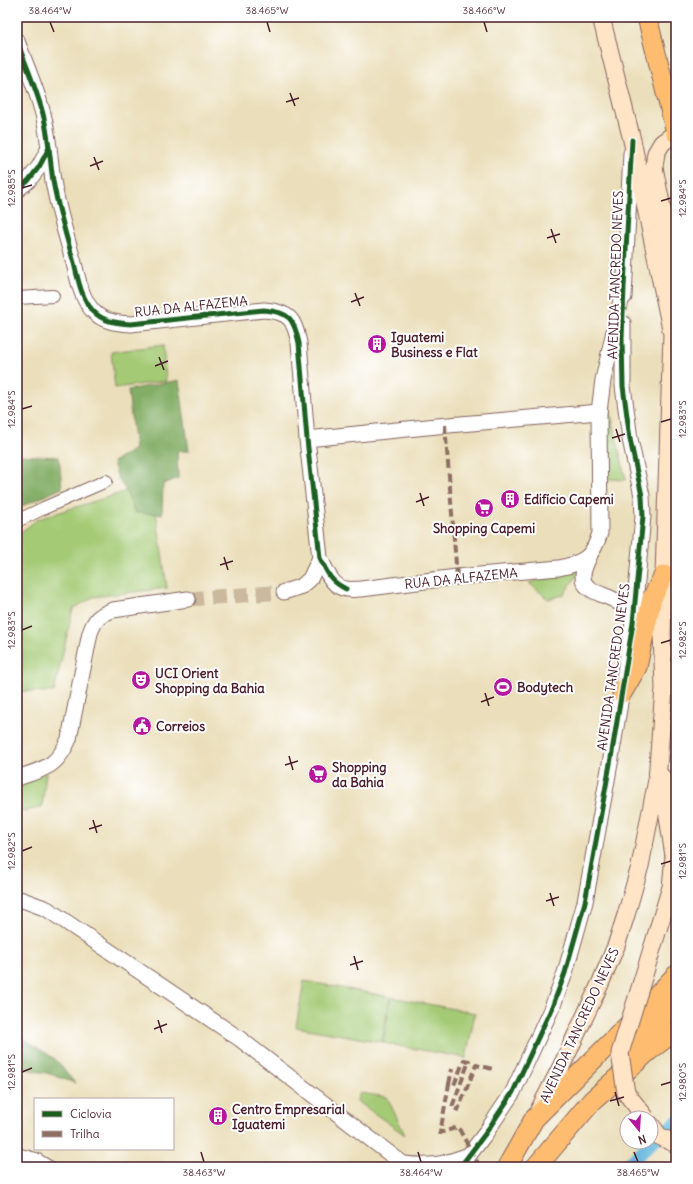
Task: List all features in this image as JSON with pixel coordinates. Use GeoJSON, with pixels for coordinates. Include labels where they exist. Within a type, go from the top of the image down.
{"type":"FeatureCollection","features":[{"type":"Feature","properties":{"kind":"highway"},"geometry":{"type":"LineString","coordinates":[[614,1081],[652,1026],[676,1002]]}},
{"type":"Feature","properties":{"kind":"highway"},"geometry":{"type":"LineString","coordinates":[[536,1167],[592,1101],[648,1051],[676,1030]]}},
{"type":"Feature","properties":{"kind":"main road"},"geometry":{"type":"LineString","coordinates":[[601,17],[632,140],[672,334]]}},
{"type":"Feature","properties":{"kind":"main road"},"geometry":{"type":"LineString","coordinates":[[647,17],[676,133],[662,143],[656,152],[654,167],[669,245],[673,284],[672,334]]}},
{"type":"Feature","properties":{"kind":"main road","name":"AVENIDA TANCREDO NEVES"},"geometry":{"type":"LineString","coordinates":[[507,1167],[561,1067],[600,984],[618,940],[640,866],[657,780],[664,688],[662,634],[672,334]]}},
{"type":"Feature","properties":{"kind":"main road"},"geometry":{"type":"LineString","coordinates":[[622,693],[637,667],[652,598],[664,575]]}},
{"type":"Feature","properties":{"kind":"main road"},"geometry":{"type":"LineString","coordinates":[[640,1110],[626,1093],[620,1052],[671,887],[675,853],[659,758]]}},
{"type":"Feature","properties":{"kind":"main road"},"geometry":{"type":"LineString","coordinates":[[534,1119],[676,975]]}},
{"type":"Feature","properties":{"kind":"main road"},"geometry":{"type":"LineString","coordinates":[[659,1136],[676,1144]]}},
{"type":"Feature","properties":{"kind":"street","name":"RUA DA ALFAZEMA"},"geometry":{"type":"LineString","coordinates":[[19,49],[44,117],[53,181],[60,216],[85,301],[93,311],[103,319],[115,323],[132,324],[264,310],[276,311],[285,314],[291,320],[296,330],[299,343],[307,439],[320,558],[328,576],[335,584],[346,589],[361,589],[559,568],[579,563],[590,555]]}},
{"type":"Feature","properties":{"kind":"street","name":"AVENIDA TANCREDO NEVES"},"geometry":{"type":"LineString","coordinates":[[460,1167],[470,1155],[513,1092],[553,1005],[565,972],[585,902],[622,693],[633,623],[643,516],[642,496],[630,438],[623,386],[622,339],[632,140]]}},
{"type":"Feature","properties":{"kind":"street"},"geometry":{"type":"LineString","coordinates":[[17,190],[28,181],[39,167],[49,148]]}},
{"type":"Feature","properties":{"kind":"street"},"geometry":{"type":"LineString","coordinates":[[624,287],[603,380],[599,412],[600,533],[596,546],[590,555],[584,570],[583,577],[584,584],[590,589],[617,601],[629,613],[633,623]]}},
{"type":"Feature","properties":{"kind":"street"},"geometry":{"type":"LineString","coordinates":[[17,298],[53,296]]}},
{"type":"Feature","properties":{"kind":"street"},"geometry":{"type":"LineString","coordinates":[[307,439],[599,412]]}},
{"type":"Feature","properties":{"kind":"street"},"geometry":{"type":"LineString","coordinates":[[17,521],[106,481]]}},
{"type":"Feature","properties":{"kind":"street"},"geometry":{"type":"LineString","coordinates":[[284,592],[302,586],[310,578],[320,558]]}},
{"type":"Feature","properties":{"kind":"street"},"geometry":{"type":"LineString","coordinates":[[17,778],[48,767],[64,750],[69,739],[90,633],[98,618],[113,610],[188,598]]}},
{"type":"Feature","properties":{"kind":"street"},"geometry":{"type":"LineString","coordinates":[[17,899],[47,909],[240,1039],[404,1166],[445,1163],[470,1155]]}},
{"type":"Feature","properties":{"kind":"street"},"geometry":{"type":"LineString","coordinates":[[17,1154],[36,1158],[49,1167]]}},
{"type":"Feature","properties":{"kind":"green space"},"geometry":{"type":"Polygon","coordinates":[[[163,345],[166,381],[115,388],[111,352],[163,345]]]}},
{"type":"Feature","properties":{"kind":"green space"},"geometry":{"type":"Polygon","coordinates":[[[179,380],[189,451],[177,451],[178,478],[163,484],[162,514],[135,513],[125,489],[118,479],[113,462],[135,449],[128,390],[179,380]]]}},
{"type":"Feature","properties":{"kind":"green space"},"geometry":{"type":"Polygon","coordinates":[[[605,388],[626,480],[609,479],[603,483],[605,388]]]}},
{"type":"Feature","properties":{"kind":"green space"},"geometry":{"type":"Polygon","coordinates":[[[17,455],[59,457],[62,488],[20,507],[17,502],[17,455]]]}},
{"type":"Feature","properties":{"kind":"green space"},"geometry":{"type":"Polygon","coordinates":[[[152,483],[167,588],[93,597],[73,609],[54,692],[17,691],[17,535],[38,519],[152,483]]]}},
{"type":"Feature","properties":{"kind":"green space"},"geometry":{"type":"Polygon","coordinates":[[[577,569],[579,573],[563,595],[548,599],[529,583],[577,569]]]}},
{"type":"Feature","properties":{"kind":"green space"},"geometry":{"type":"Polygon","coordinates":[[[46,773],[42,807],[26,811],[17,809],[17,783],[46,773]]]}},
{"type":"Feature","properties":{"kind":"green space"},"geometry":{"type":"Polygon","coordinates":[[[304,981],[390,997],[382,1042],[296,1027],[304,981]]]}},
{"type":"Feature","properties":{"kind":"green space"},"geometry":{"type":"Polygon","coordinates":[[[391,997],[475,1013],[466,1058],[383,1043],[391,997]]]}},
{"type":"Feature","properties":{"kind":"green space"},"geometry":{"type":"Polygon","coordinates":[[[17,1034],[55,1059],[75,1083],[47,1073],[17,1068],[17,1034]]]}},
{"type":"Feature","properties":{"kind":"green space"},"geometry":{"type":"Polygon","coordinates":[[[359,1093],[387,1097],[405,1135],[357,1101],[359,1093]]]}},
{"type":"Feature","properties":{"kind":"waterway"},"geometry":{"type":"LineString","coordinates":[[625,1167],[676,1122]]}},
{"type":"Feature","properties":{"kind":"tunnel"},"geometry":{"type":"LineString","coordinates":[[188,599],[284,592]]}},
{"type":"Feature","properties":{"kind":"marked path"},"geometry":{"type":"LineString","coordinates":[[445,425],[457,577]]}},
{"type":"Feature","properties":{"kind":"marked path"},"geometry":{"type":"LineString","coordinates":[[480,1167],[458,1127],[440,1133],[449,1084],[454,1085],[464,1060],[469,1061],[452,1107],[458,1110],[476,1065],[493,1069]]}},
{"type":"Feature","properties":{"kind":"marked path"},"geometry":{"type":"LineString","coordinates":[[449,1084],[452,1069]]}},
{"type":"Feature","properties":{"kind":"cycle path"},"geometry":{"type":"LineString","coordinates":[[17,41],[44,118],[53,181],[62,222],[83,294],[93,311],[101,318],[106,320],[131,324],[264,310],[285,315],[293,323],[299,343],[307,439],[320,558],[333,580],[346,589]]}},
{"type":"Feature","properties":{"kind":"cycle path"},"geometry":{"type":"LineString","coordinates":[[460,1167],[485,1134],[513,1092],[553,1005],[565,973],[585,902],[611,758],[633,623],[643,516],[642,496],[630,439],[623,386],[622,339],[632,140]]}},
{"type":"Feature","properties":{"kind":"cycle path"},"geometry":{"type":"LineString","coordinates":[[17,190],[28,181],[39,167],[49,148]]}},
{"type":"Feature","properties":{"kind":"place","name":"Iguatemi Business e Flat"},"geometry":{"type":"Point","coordinates":[377,344]}},
{"type":"Feature","properties":{"kind":"place","name":"Edifício Capemi"},"geometry":{"type":"Point","coordinates":[510,499]}},
{"type":"Feature","properties":{"kind":"place","name":"Shopping Capemi"},"geometry":{"type":"Point","coordinates":[484,508]}},
{"type":"Feature","properties":{"kind":"place","name":"UCI Orient Shopping da Bahia"},"geometry":{"type":"Point","coordinates":[141,680]}},
{"type":"Feature","properties":{"kind":"place","name":"Bodytech"},"geometry":{"type":"Point","coordinates":[503,687]}},
{"type":"Feature","properties":{"kind":"place","name":"Correios"},"geometry":{"type":"Point","coordinates":[142,726]}},
{"type":"Feature","properties":{"kind":"place","name":"Shopping da Bahia"},"geometry":{"type":"Point","coordinates":[318,774]}},
{"type":"Feature","properties":{"kind":"place","name":"Centro Empresarial Iguatemi"},"geometry":{"type":"Point","coordinates":[218,1116]}}]}
